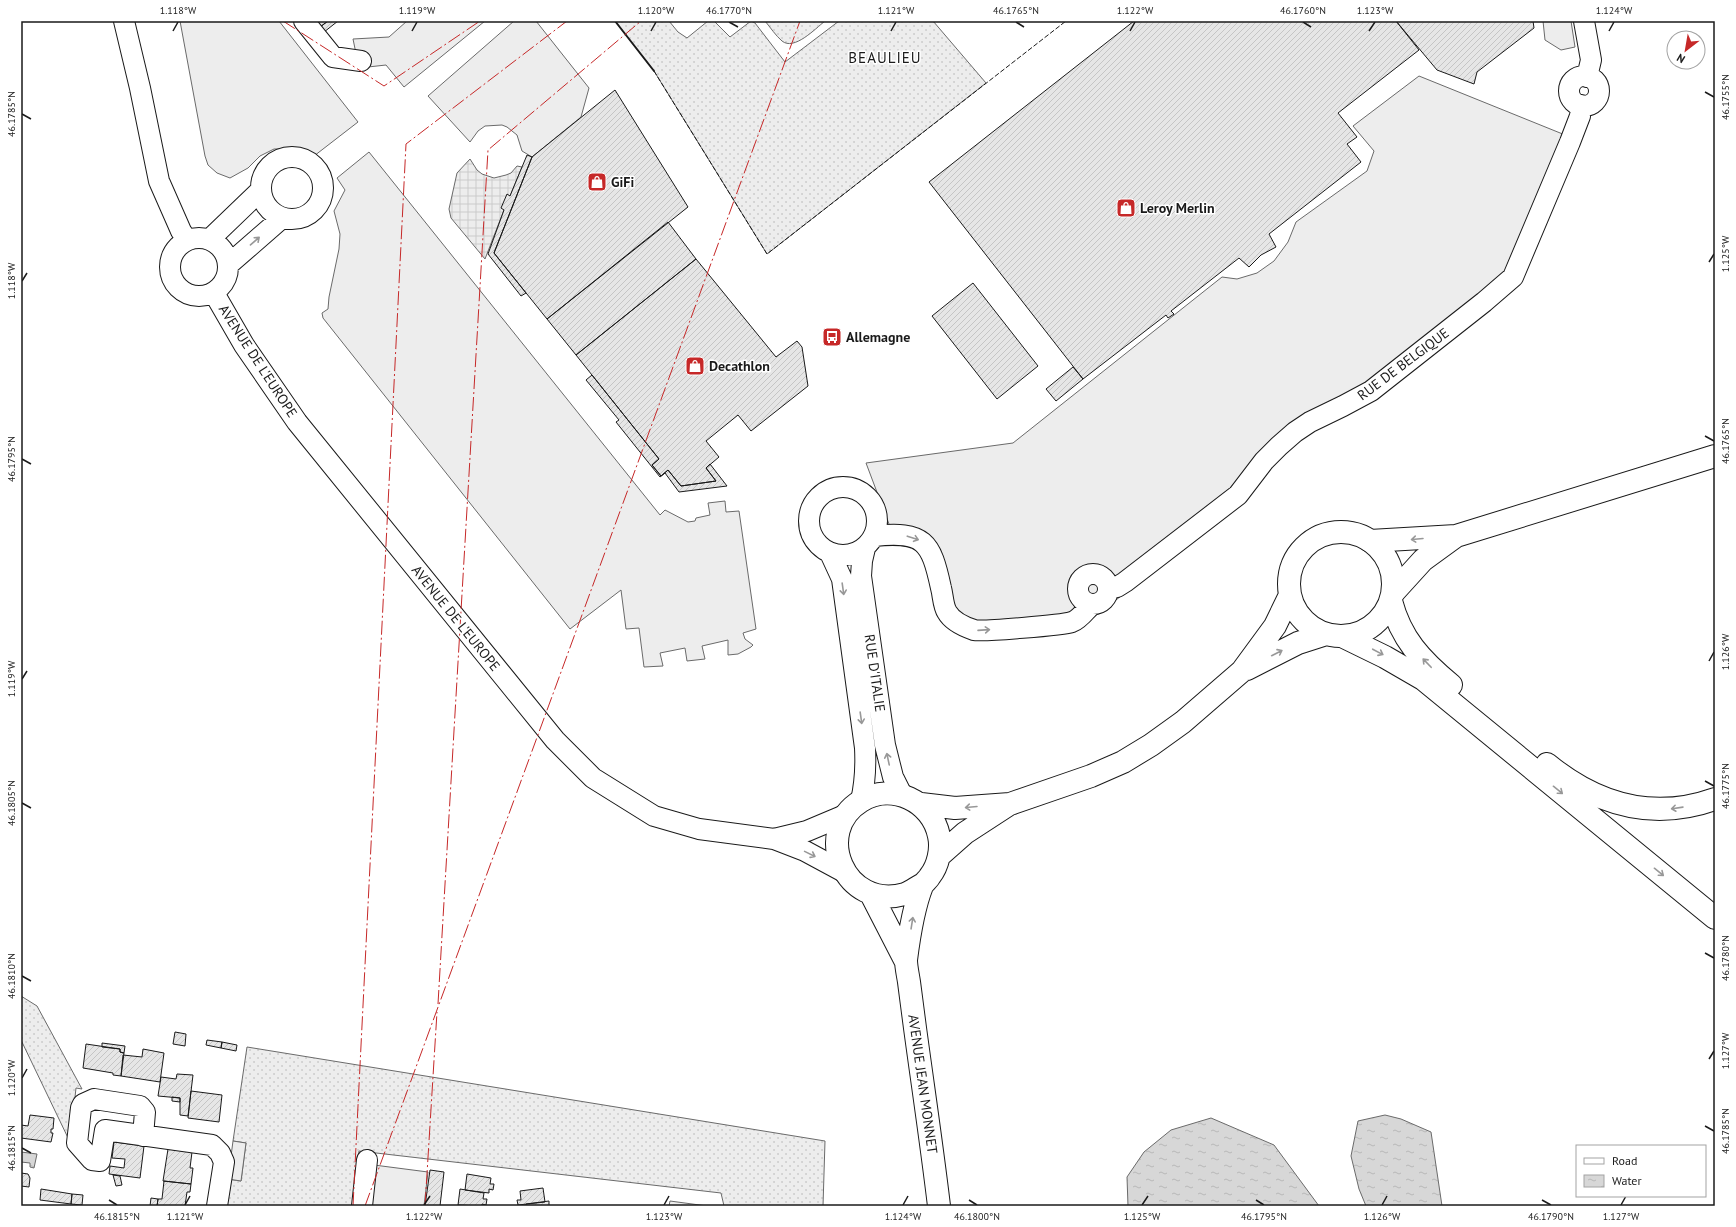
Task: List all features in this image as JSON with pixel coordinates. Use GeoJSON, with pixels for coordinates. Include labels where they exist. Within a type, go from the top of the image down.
{"type":"FeatureCollection","features":[{"type":"Feature","properties":{"kind":"main road"},"geometry":{"type":"LineString","coordinates":[[1370,541],[1456,536],[1715,456]]}},
{"type":"Feature","properties":{"kind":"main road"},"geometry":{"type":"LineString","coordinates":[[1715,799],[1697,806],[1663,810],[1642,808],[1605,799],[1576,784],[1555,770],[1436,673],[1415,650],[1400,628],[1392,597],[1392,573],[1384,555],[1370,541],[1356,534],[1341,532],[1326,535],[1312,541],[1301,552],[1293,565],[1290,580],[1290,595],[1298,612],[1310,626],[1380,654],[1423,679],[1715,918]]}},
{"type":"Feature","properties":{"kind":"main road"},"geometry":{"type":"LineString","coordinates":[[1242,671],[1298,643],[1334,635],[1358,634],[1372,626],[1383,615],[1392,597],[1423,560],[1456,536]]}},
{"type":"Feature","properties":{"kind":"main road"},"geometry":{"type":"LineString","coordinates":[[939,856],[965,833],[1010,804],[1084,779],[1123,762],[1151,745],[1183,722],[1242,671],[1275,626],[1290,595]]}},
{"type":"Feature","properties":{"kind":"main road"},"geometry":{"type":"LineString","coordinates":[[912,800],[933,819],[940,837],[939,856],[930,876],[922,884],[907,894],[889,897],[871,894],[860,889],[844,872],[837,854],[838,834],[845,816],[861,801],[874,795],[888,793],[912,800],[955,808],[1010,804]]}},
{"type":"Feature","properties":{"kind":"main road","name":"AVENUE JEAN MONNET"},"geometry":{"type":"LineString","coordinates":[[922,884],[914,913],[906,962],[939,1206]]}},
{"type":"Feature","properties":{"kind":"main road","name":"AVENUE JEAN MONNET"},"geometry":{"type":"LineString","coordinates":[[871,894],[906,962]]}},
{"type":"Feature","properties":{"kind":"street"},"geometry":{"type":"LineString","coordinates":[[124,21],[140,88],[159,181],[181,231],[187,240]]}},
{"type":"Feature","properties":{"kind":"street"},"geometry":{"type":"LineString","coordinates":[[304,21],[333,57],[361,61]]}},
{"type":"Feature","properties":{"kind":"street","name":"RUE DE BELGIQUE"},"geometry":{"type":"LineString","coordinates":[[1108,589],[1117,587],[1125,582],[1238,495],[1264,461],[1278,446],[1295,432],[1310,422],[1371,391],[1484,302],[1513,277],[1580,116],[1582,106],[1574,103],[1569,95],[1570,85],[1576,78],[1580,76],[1587,77],[1591,60],[1584,21]]}},
{"type":"Feature","properties":{"kind":"street"},"geometry":{"type":"LineString","coordinates":[[290,157],[300,158],[309,162],[316,168],[321,176],[323,185],[323,194],[314,210],[307,215],[291,219],[282,218],[267,207],[261,190],[262,180],[266,171],[272,164],[280,159],[290,157]]}},
{"type":"Feature","properties":{"kind":"street"},"geometry":{"type":"LineString","coordinates":[[210,240],[261,190]]}},
{"type":"Feature","properties":{"kind":"street"},"geometry":{"type":"LineString","coordinates":[[228,265],[282,218]]}},
{"type":"Feature","properties":{"kind":"street"},"geometry":{"type":"LineString","coordinates":[[200,238],[210,240],[222,249],[228,265],[228,272],[225,282],[214,293],[204,296],[192,296],[183,292],[174,284],[170,275],[169,266],[172,256],[178,246],[187,240],[200,238]]}},
{"type":"Feature","properties":{"kind":"street","name":"AVENUE DE L'EUROPE"},"geometry":{"type":"LineString","coordinates":[[214,293],[244,345],[297,422],[555,740],[593,778],[654,816],[699,829],[774,839],[805,851],[844,872]]}},
{"type":"Feature","properties":{"kind":"street"},"geometry":{"type":"LineString","coordinates":[[870,542],[878,524],[876,511],[870,500],[860,491],[853,488],[838,487],[828,490],[820,495],[810,512],[809,522],[810,532],[815,541],[822,548],[830,553],[848,555],[870,542],[904,535],[922,541],[935,559],[947,612],[959,624],[976,631],[1057,625],[1072,622],[1081,616],[1092,604],[1102,601],[1108,594],[1105,580],[1098,575],[1088,575],[1084,577],[1079,585],[1078,590],[1083,600],[1092,604]]}},
{"type":"Feature","properties":{"kind":"street","name":"RUE D'ITALIE"},"geometry":{"type":"LineString","coordinates":[[870,542],[862,561],[861,576],[885,745],[893,777],[912,800]]}},
{"type":"Feature","properties":{"kind":"street","name":"RUE D'ITALIE"},"geometry":{"type":"LineString","coordinates":[[830,553],[842,579],[865,748],[865,782],[861,801]]}},
{"type":"Feature","properties":{"kind":"street","name":"AVENUE DE L'EUROPE"},"geometry":{"type":"LineString","coordinates":[[774,839],[807,831],[845,816]]}},
{"type":"Feature","properties":{"kind":"street"},"geometry":{"type":"LineString","coordinates":[[143,1136],[212,1145],[220,1153],[224,1162],[217,1206]]}},
{"type":"Feature","properties":{"kind":"street"},"geometry":{"type":"LineString","coordinates":[[362,1206],[367,1160]]}},
{"type":"Feature","properties":{"kind":"shaded area"},"geometry":{"type":"Polygon","coordinates":[[[180,21],[279,21],[358,122],[314,156],[294,149],[274,149],[260,156],[248,168],[230,178],[217,173],[208,165],[205,156],[180,21]]]}},
{"type":"Feature","properties":{"kind":"shaded area"},"geometry":{"type":"Polygon","coordinates":[[[407,21],[485,21],[404,87],[386,65],[359,68],[353,39],[389,37],[407,21]]]}},
{"type":"Feature","properties":{"kind":"shaded area"},"geometry":{"type":"Polygon","coordinates":[[[514,21],[536,21],[589,88],[581,117],[532,157],[522,151],[517,135],[502,125],[485,126],[478,131],[470,142],[428,96],[514,21]]]}},
{"type":"Feature","properties":{"kind":"shaded area"},"geometry":{"type":"Polygon","coordinates":[[[615,21],[669,21],[678,32],[687,38],[708,21],[714,21],[730,37],[751,21],[755,23],[785,62],[839,21],[933,21],[986,83],[767,254],[654,71],[615,21]]]}},
{"type":"Feature","properties":{"kind":"shaded area"},"geometry":{"type":"Polygon","coordinates":[[[765,21],[825,21],[804,38],[792,43],[787,43],[782,41],[775,34],[765,21]]]}},
{"type":"Feature","properties":{"kind":"shaded area"},"geometry":{"type":"Polygon","coordinates":[[[1543,21],[1571,21],[1575,47],[1561,50],[1545,40],[1543,21]]]}},
{"type":"Feature","properties":{"kind":"shaded area"},"geometry":{"type":"Polygon","coordinates":[[[1419,76],[1580,141],[1534,249],[1283,453],[1241,502],[1093,618],[966,637],[928,561],[912,546],[891,545],[889,524],[866,463],[1013,443],[1222,277],[1237,279],[1257,273],[1274,261],[1288,242],[1296,222],[1367,171],[1374,151],[1353,126],[1419,76]]]}},
{"type":"Feature","properties":{"kind":"shaded area"},"geometry":{"type":"Polygon","coordinates":[[[369,152],[660,515],[665,510],[688,522],[695,521],[696,518],[710,515],[708,503],[725,501],[726,512],[739,511],[756,629],[743,633],[745,639],[753,645],[751,647],[738,654],[728,655],[728,640],[702,646],[705,659],[687,661],[685,648],[660,653],[663,666],[644,667],[639,628],[626,629],[621,590],[570,629],[323,318],[322,313],[328,309],[339,249],[340,234],[334,211],[345,190],[337,178],[369,152]]]}},
{"type":"Feature","properties":{"kind":"shaded area"},"geometry":{"type":"Polygon","coordinates":[[[470,159],[477,170],[482,174],[494,178],[511,173],[517,166],[522,167],[510,196],[507,195],[504,210],[485,259],[451,218],[449,209],[457,173],[470,159]]]}},
{"type":"Feature","properties":{"kind":"shaded area"},"geometry":{"type":"Polygon","coordinates":[[[21,996],[37,1006],[82,1089],[76,1088],[70,1142],[21,1040],[21,996]]]}},
{"type":"Feature","properties":{"kind":"shaded area"},"geometry":{"type":"Polygon","coordinates":[[[247,1047],[825,1141],[823,1206],[724,1206],[721,1193],[359,1151],[353,1206],[225,1206],[228,1179],[241,1181],[246,1143],[233,1141],[247,1047]]]}},
{"type":"Feature","properties":{"kind":"shaded area"},"geometry":{"type":"Polygon","coordinates":[[[233,1141],[246,1143],[241,1181],[228,1179],[233,1141]]]}},
{"type":"Feature","properties":{"kind":"shaded area"},"geometry":{"type":"Polygon","coordinates":[[[374,1165],[428,1172],[424,1206],[368,1206],[374,1165]]]}},
{"type":"Feature","properties":{"kind":"shaded area"},"geometry":{"type":"Polygon","coordinates":[[[670,1201],[707,1206],[669,1206],[670,1201]]]}},
{"type":"Feature","properties":{"kind":"water"},"geometry":{"type":"Polygon","coordinates":[[[1385,1115],[1401,1119],[1431,1132],[1442,1206],[1366,1206],[1359,1189],[1351,1156],[1358,1121],[1385,1115]]]}},
{"type":"Feature","properties":{"kind":"water"},"geometry":{"type":"Polygon","coordinates":[[[1211,1118],[1274,1145],[1319,1206],[1128,1206],[1127,1177],[1144,1152],[1171,1130],[1211,1118]]]}},
{"type":"Feature","properties":{"kind":"water"},"geometry":{"type":"Polygon","coordinates":[[[21,1152],[37,1154],[34,1168],[30,1167],[30,1163],[21,1162],[21,1152]]]}},
{"type":"Feature","properties":{"kind":"building"},"geometry":{"type":"Polygon","coordinates":[[[315,21],[328,21],[320,27],[315,21]]]}},
{"type":"Feature","properties":{"kind":"building"},"geometry":{"type":"Polygon","coordinates":[[[328,21],[338,21],[319,36],[320,27],[328,21]]]}},
{"type":"Feature","properties":{"kind":"building","name":"Leroy Merlin"},"geometry":{"type":"Polygon","coordinates":[[[1134,21],[1396,21],[1419,50],[1338,113],[1357,137],[1347,144],[1361,162],[1269,234],[1276,247],[1261,255],[1249,267],[1239,258],[1171,311],[1174,314],[1168,318],[1166,315],[1083,379],[929,182],[1134,21]]]}},
{"type":"Feature","properties":{"kind":"building"},"geometry":{"type":"Polygon","coordinates":[[[1396,21],[1533,21],[1534,28],[1477,72],[1474,84],[1437,70],[1396,21]]]}},
{"type":"Feature","properties":{"kind":"building","name":"GiFi"},"geometry":{"type":"Polygon","coordinates":[[[615,90],[688,207],[547,319],[494,253],[532,157],[615,90]]]}},
{"type":"Feature","properties":{"kind":"building"},"geometry":{"type":"Polygon","coordinates":[[[527,155],[532,157],[494,253],[526,293],[521,296],[488,254],[504,210],[501,208],[507,194],[510,196],[527,155]]]}},
{"type":"Feature","properties":{"kind":"building"},"geometry":{"type":"Polygon","coordinates":[[[668,222],[696,259],[576,355],[547,319],[668,222]]]}},
{"type":"Feature","properties":{"kind":"building","name":"Decathlon"},"geometry":{"type":"Polygon","coordinates":[[[696,259],[776,357],[797,341],[802,347],[808,386],[751,431],[738,415],[706,441],[719,457],[706,468],[716,481],[681,486],[668,470],[661,476],[652,465],[659,459],[576,355],[696,259]]]}},
{"type":"Feature","properties":{"kind":"building"},"geometry":{"type":"Polygon","coordinates":[[[973,283],[1038,366],[997,399],[932,316],[973,283]]]}},
{"type":"Feature","properties":{"kind":"building"},"geometry":{"type":"Polygon","coordinates":[[[1073,367],[1083,379],[1056,401],[1046,389],[1073,367]]]}},
{"type":"Feature","properties":{"kind":"building"},"geometry":{"type":"Polygon","coordinates":[[[592,375],[659,459],[652,465],[661,476],[668,470],[681,486],[716,481],[706,468],[710,464],[727,486],[679,492],[665,473],[660,477],[616,422],[619,420],[586,380],[592,375]]]}},
{"type":"Feature","properties":{"kind":"building"},"geometry":{"type":"Polygon","coordinates":[[[175,1032],[186,1034],[185,1046],[173,1044],[175,1032]]]}},
{"type":"Feature","properties":{"kind":"building"},"geometry":{"type":"Polygon","coordinates":[[[207,1040],[222,1042],[221,1048],[206,1045],[207,1040]]]}},
{"type":"Feature","properties":{"kind":"building"},"geometry":{"type":"Polygon","coordinates":[[[222,1042],[237,1045],[236,1051],[221,1048],[222,1042]]]}},
{"type":"Feature","properties":{"kind":"building"},"geometry":{"type":"Polygon","coordinates":[[[102,1043],[125,1046],[124,1053],[120,1052],[120,1049],[102,1047],[102,1043]]]}},
{"type":"Feature","properties":{"kind":"building"},"geometry":{"type":"Polygon","coordinates":[[[86,1044],[120,1049],[120,1052],[124,1053],[121,1076],[113,1075],[113,1073],[83,1068],[86,1044]]]}},
{"type":"Feature","properties":{"kind":"building"},"geometry":{"type":"Polygon","coordinates":[[[143,1049],[164,1053],[160,1082],[121,1076],[123,1055],[142,1057],[143,1049]]]}},
{"type":"Feature","properties":{"kind":"building"},"geometry":{"type":"Polygon","coordinates":[[[177,1074],[193,1075],[188,1116],[180,1115],[180,1098],[158,1096],[161,1077],[176,1079],[177,1074]]]}},
{"type":"Feature","properties":{"kind":"building"},"geometry":{"type":"Polygon","coordinates":[[[191,1091],[222,1095],[219,1122],[188,1118],[191,1091]]]}},
{"type":"Feature","properties":{"kind":"building"},"geometry":{"type":"Polygon","coordinates":[[[172,1097],[180,1098],[180,1102],[172,1101],[172,1097]]]}},
{"type":"Feature","properties":{"kind":"building"},"geometry":{"type":"Polygon","coordinates":[[[30,1115],[54,1118],[53,1129],[51,1129],[51,1133],[53,1133],[51,1142],[21,1138],[21,1125],[28,1126],[30,1115]]]}},
{"type":"Feature","properties":{"kind":"building"},"geometry":{"type":"Polygon","coordinates":[[[114,1142],[144,1146],[140,1178],[109,1174],[110,1166],[124,1168],[125,1159],[112,1158],[114,1142]]]}},
{"type":"Feature","properties":{"kind":"building"},"geometry":{"type":"Polygon","coordinates":[[[168,1149],[192,1152],[190,1168],[193,1168],[191,1184],[163,1181],[168,1149]]]}},
{"type":"Feature","properties":{"kind":"building"},"geometry":{"type":"Polygon","coordinates":[[[430,1170],[444,1172],[440,1206],[425,1206],[430,1170]]]}},
{"type":"Feature","properties":{"kind":"building"},"geometry":{"type":"Polygon","coordinates":[[[21,1173],[28,1174],[30,1178],[29,1187],[21,1186],[21,1173]]]}},
{"type":"Feature","properties":{"kind":"building"},"geometry":{"type":"Polygon","coordinates":[[[467,1174],[491,1178],[490,1184],[494,1184],[493,1190],[489,1189],[489,1193],[465,1190],[467,1174]]]}},
{"type":"Feature","properties":{"kind":"building"},"geometry":{"type":"Polygon","coordinates":[[[113,1175],[120,1176],[122,1185],[116,1186],[113,1175]]]}},
{"type":"Feature","properties":{"kind":"building"},"geometry":{"type":"Polygon","coordinates":[[[164,1181],[191,1184],[190,1192],[187,1192],[185,1206],[157,1206],[158,1199],[162,1199],[164,1181]]]}},
{"type":"Feature","properties":{"kind":"building"},"geometry":{"type":"Polygon","coordinates":[[[543,1188],[545,1202],[518,1205],[517,1200],[521,1200],[520,1191],[543,1188]]]}},
{"type":"Feature","properties":{"kind":"building"},"geometry":{"type":"Polygon","coordinates":[[[41,1189],[72,1194],[71,1204],[40,1200],[41,1189]]]}},
{"type":"Feature","properties":{"kind":"building"},"geometry":{"type":"Polygon","coordinates":[[[460,1189],[484,1193],[483,1199],[487,1199],[486,1205],[458,1205],[460,1189]]]}},
{"type":"Feature","properties":{"kind":"building"},"geometry":{"type":"Polygon","coordinates":[[[72,1194],[83,1195],[82,1205],[71,1204],[72,1194]]]}},
{"type":"Feature","properties":{"kind":"building"},"geometry":{"type":"Polygon","coordinates":[[[151,1198],[158,1199],[157,1206],[150,1206],[151,1198]]]}},
{"type":"Feature","properties":{"kind":"building"},"geometry":{"type":"Polygon","coordinates":[[[549,1201],[549,1206],[526,1206],[526,1204],[549,1201]]]}},
{"type":"Feature","properties":{"kind":"fence"},"geometry":{"type":"LineString","coordinates":[[654,71],[767,254],[1066,21]]}},
{"type":"Feature","properties":{"kind":"wall"},"geometry":{"type":"LineString","coordinates":[[615,21],[654,71]]}},
{"type":"Feature","properties":{"kind":"power"},"geometry":{"type":"LineString","coordinates":[[283,21],[384,86],[480,21]]}},
{"type":"Feature","properties":{"kind":"power"},"geometry":{"type":"LineString","coordinates":[[353,1206],[406,144],[567,21]]}},
{"type":"Feature","properties":{"kind":"power"},"geometry":{"type":"LineString","coordinates":[[438,1004],[488,150],[641,21]]}},
{"type":"Feature","properties":{"kind":"power"},"geometry":{"type":"LineString","coordinates":[[365,1206],[800,21]]}},
{"type":"Feature","properties":{"kind":"power"},"geometry":{"type":"LineString","coordinates":[[425,1206],[437,1012]]}},
{"type":"Feature","properties":{"kind":"place","name":"GiFi"},"geometry":{"type":"Point","coordinates":[597,182]}},
{"type":"Feature","properties":{"kind":"place","name":"Leroy Merlin"},"geometry":{"type":"Point","coordinates":[1126,208]}},
{"type":"Feature","properties":{"kind":"place","name":"Allemagne"},"geometry":{"type":"Point","coordinates":[832,337]}},
{"type":"Feature","properties":{"kind":"place","name":"Decathlon"},"geometry":{"type":"Point","coordinates":[695,366]}},
{"type":"Feature","properties":{"kind":"district","name":"BEAULIEU"},"geometry":{"type":"Point","coordinates":[885,58]}}]}
